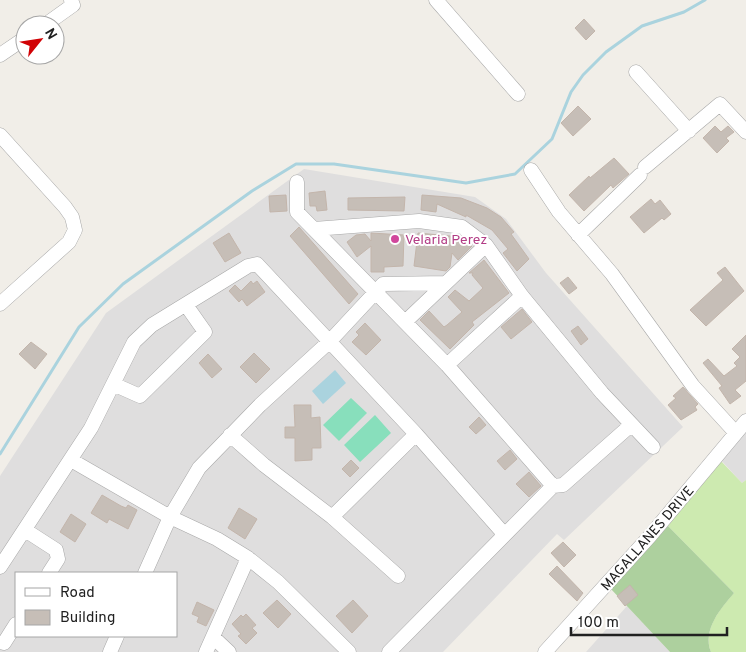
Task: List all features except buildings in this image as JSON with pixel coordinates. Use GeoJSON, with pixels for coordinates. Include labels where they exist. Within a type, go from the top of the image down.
{"type":"FeatureCollection","features":[{"type":"Feature","properties":{"kind":"street"},"geometry":{"type":"LineString","coordinates":[[59,15],[73,5],[72,0]]}},
{"type":"Feature","properties":{"kind":"street"},"geometry":{"type":"LineString","coordinates":[[436,0],[518,94]]}},
{"type":"Feature","properties":{"kind":"street"},"geometry":{"type":"LineString","coordinates":[[0,56],[15,45]]}},
{"type":"Feature","properties":{"kind":"street"},"geometry":{"type":"LineString","coordinates":[[636,72],[689,131]]}},
{"type":"Feature","properties":{"kind":"street"},"geometry":{"type":"LineString","coordinates":[[578,235],[642,171],[720,104],[746,132]]}},
{"type":"Feature","properties":{"kind":"street"},"geometry":{"type":"LineString","coordinates":[[0,135],[65,207],[72,217],[75,230],[69,242],[0,304]]}},
{"type":"Feature","properties":{"kind":"street"},"geometry":{"type":"LineString","coordinates":[[531,170],[559,212],[612,274],[694,386],[735,432]]}},
{"type":"Feature","properties":{"kind":"street"},"geometry":{"type":"LineString","coordinates":[[296,182],[297,212],[447,365],[554,486]]}},
{"type":"Feature","properties":{"kind":"street"},"geometry":{"type":"LineString","coordinates":[[314,229],[419,221],[462,227],[486,245],[522,296],[631,425],[653,447]]}},
{"type":"Feature","properties":{"kind":"street"},"geometry":{"type":"LineString","coordinates":[[405,322],[486,245]]}},
{"type":"Feature","properties":{"kind":"street"},"geometry":{"type":"LineString","coordinates":[[0,567],[71,460],[134,342],[152,325],[248,266],[257,264],[416,434],[504,534]]}},
{"type":"Feature","properties":{"kind":"street"},"geometry":{"type":"LineString","coordinates":[[145,572],[170,517],[199,468],[230,435],[330,341],[383,284],[389,282],[446,283]]}},
{"type":"Feature","properties":{"kind":"street"},"geometry":{"type":"LineString","coordinates":[[447,365],[522,296]]}},
{"type":"Feature","properties":{"kind":"street"},"geometry":{"type":"LineString","coordinates":[[113,384],[140,396],[205,332],[186,305]]}},
{"type":"Feature","properties":{"kind":"street","name":"MAGALLANES DRIVE"},"geometry":{"type":"LineString","coordinates":[[545,652],[650,536],[746,421]]}},
{"type":"Feature","properties":{"kind":"street"},"geometry":{"type":"LineString","coordinates":[[389,652],[504,534],[554,486],[563,486],[631,425]]}},
{"type":"Feature","properties":{"kind":"street"},"geometry":{"type":"LineString","coordinates":[[332,518],[416,434]]}},
{"type":"Feature","properties":{"kind":"street"},"geometry":{"type":"LineString","coordinates":[[230,435],[264,466],[332,518],[398,576]]}},
{"type":"Feature","properties":{"kind":"street"},"geometry":{"type":"LineString","coordinates":[[71,460],[170,517],[217,539],[248,558],[290,593],[349,652]]}},
{"type":"Feature","properties":{"kind":"street"},"geometry":{"type":"LineString","coordinates":[[25,530],[56,550],[58,559],[50,572]]}},
{"type":"Feature","properties":{"kind":"street"},"geometry":{"type":"LineString","coordinates":[[206,652],[248,558]]}},
{"type":"Feature","properties":{"kind":"street"},"geometry":{"type":"LineString","coordinates":[[6,645],[15,626]]}},
{"type":"Feature","properties":{"kind":"street"},"geometry":{"type":"LineString","coordinates":[[110,652],[117,637]]}},
{"type":"Feature","properties":{"kind":"street"},"geometry":{"type":"LineString","coordinates":[[213,637],[229,652]]}},
{"type":"Feature","properties":{"kind":"shaded area"},"geometry":{"type":"Polygon","coordinates":[[[304,169],[475,197],[506,219],[546,273],[683,427],[564,540],[557,534],[443,652],[0,652],[0,476],[106,313],[304,169]]]}},
{"type":"Feature","properties":{"kind":"shaded area"},"geometry":{"type":"Polygon","coordinates":[[[746,430],[746,480],[742,483],[720,459],[746,430]]]}},
{"type":"Feature","properties":{"kind":"shaded area"},"geometry":{"type":"Polygon","coordinates":[[[627,606],[670,652],[586,652],[627,606]]]}},
{"type":"Feature","properties":{"kind":"green space"},"geometry":{"type":"Polygon","coordinates":[[[351,398],[367,413],[339,441],[323,425],[351,398]]]}},
{"type":"Feature","properties":{"kind":"green space"},"geometry":{"type":"Polygon","coordinates":[[[375,415],[391,433],[360,462],[344,445],[375,415]]]}},
{"type":"Feature","properties":{"kind":"green space"},"geometry":{"type":"Polygon","coordinates":[[[719,459],[742,483],[746,480],[746,652],[711,652],[709,636],[714,620],[734,593],[668,526],[719,459]]]}},
{"type":"Feature","properties":{"kind":"green space"},"geometry":{"type":"Polygon","coordinates":[[[668,526],[734,593],[714,620],[709,636],[711,652],[670,652],[611,589],[668,526]]]}},
{"type":"Feature","properties":{"kind":"water"},"geometry":{"type":"Polygon","coordinates":[[[335,370],[346,383],[323,404],[312,391],[335,370]]]}},
{"type":"Feature","properties":{"kind":"waterway"},"geometry":{"type":"LineString","coordinates":[[0,454],[79,327],[123,284],[252,191],[296,164],[334,164],[466,183],[515,174],[552,139],[571,92],[583,75],[606,52],[642,26],[684,12],[705,0]]}},
{"type":"Feature","properties":{"kind":"place","name":"Velaria Perez"},"geometry":{"type":"Point","coordinates":[395,239]}}]}
